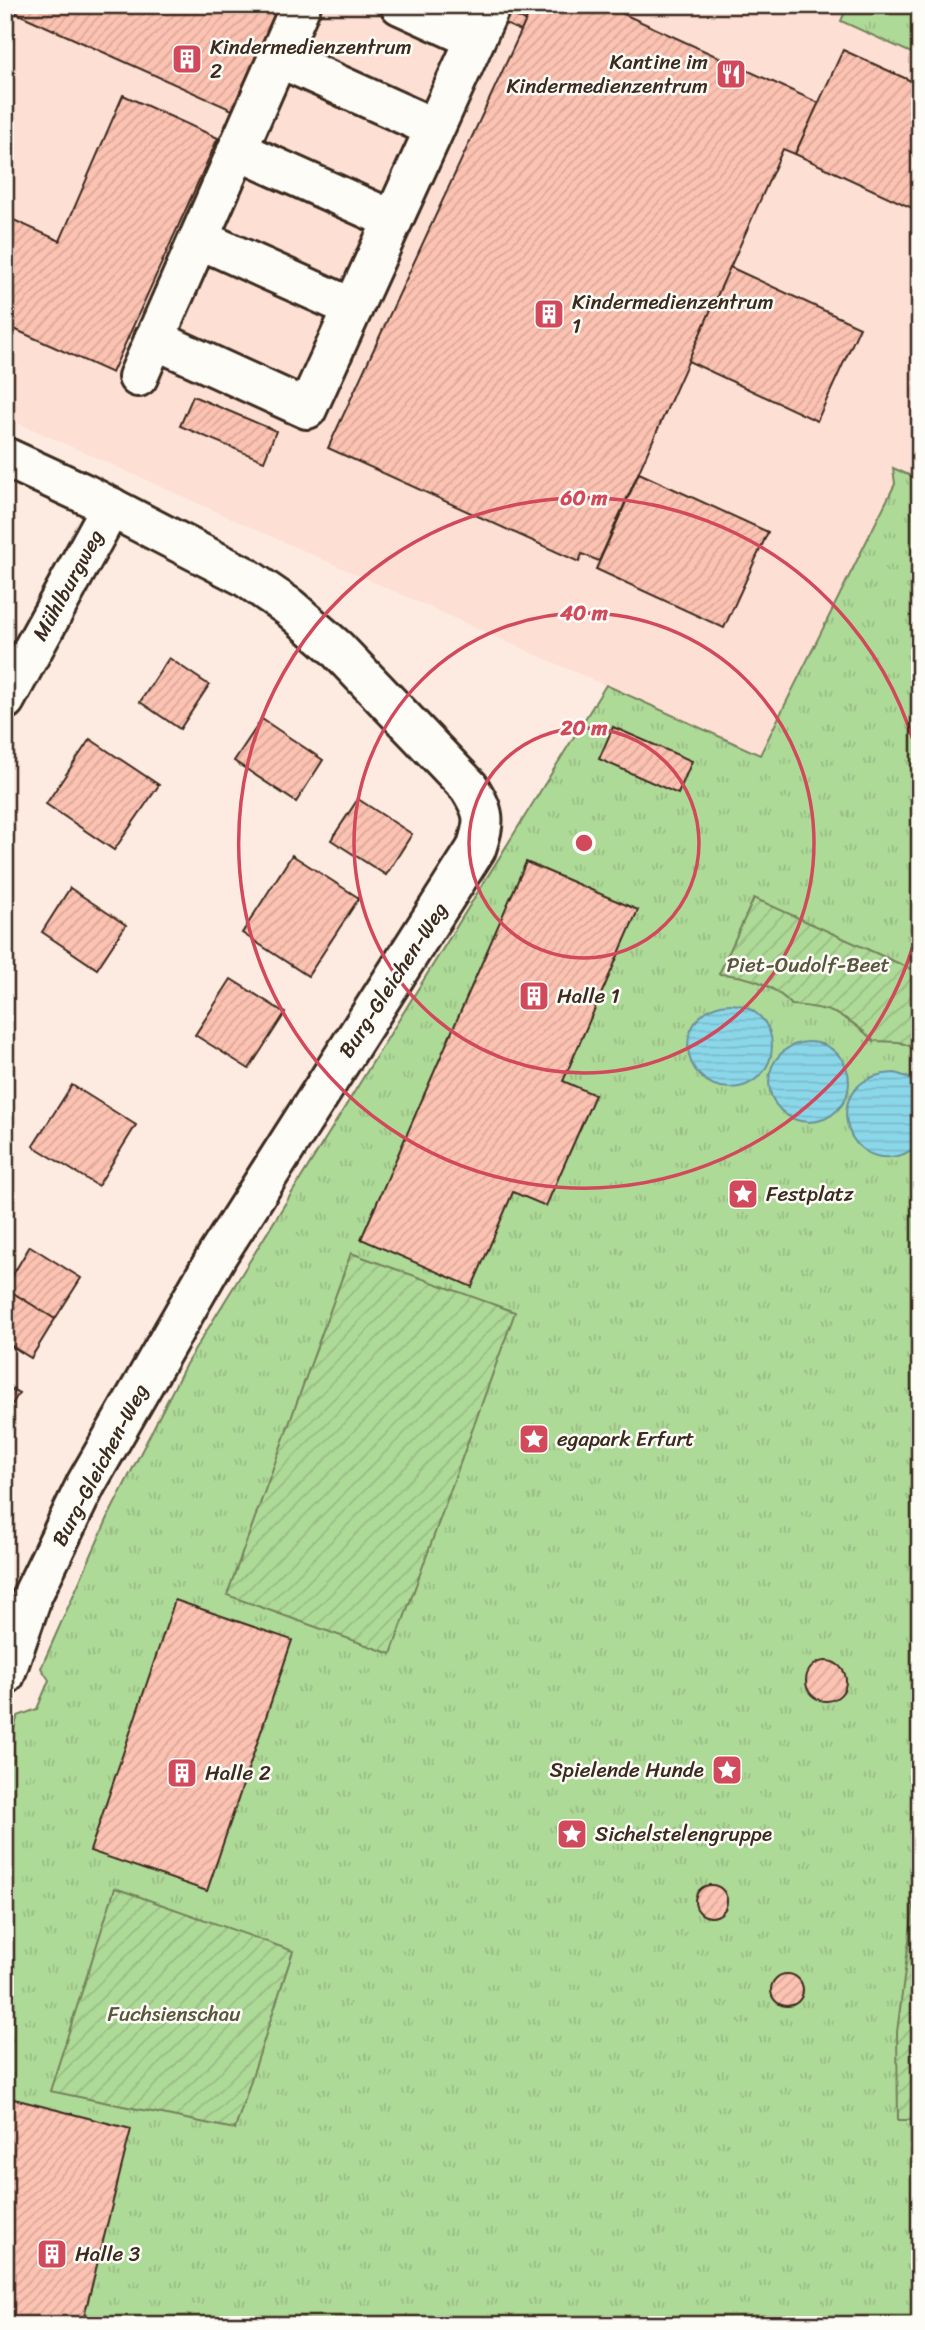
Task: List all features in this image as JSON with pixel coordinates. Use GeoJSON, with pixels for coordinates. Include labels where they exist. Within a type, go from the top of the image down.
{"type":"FeatureCollection","features":[{"type":"Feature","properties":{"kind":"street"},"geometry":{"type":"LineString","coordinates":[[138,377],[301,5]]}},
{"type":"Feature","properties":{"kind":"street"},"geometry":{"type":"LineString","coordinates":[[154,340],[307,408],[483,22],[400,5]]}},
{"type":"Feature","properties":{"kind":"street"},"geometry":{"type":"LineString","coordinates":[[277,57],[434,128]]}},
{"type":"Feature","properties":{"kind":"street"},"geometry":{"type":"LineString","coordinates":[[237,150],[393,220]]}},
{"type":"Feature","properties":{"kind":"street"},"geometry":{"type":"LineString","coordinates":[[199,239],[353,308]]}},
{"type":"Feature","properties":{"kind":"street","name":"Burg-Gleichen-Weg"},"geometry":{"type":"LineString","coordinates":[[5,457],[111,507],[244,576],[289,607],[337,649],[469,787],[480,805],[484,825],[477,849],[218,1254],[93,1471],[33,1594],[5,1675]]}},
{"type":"Feature","properties":{"kind":"street","name":"Mühlburgweg"},"geometry":{"type":"LineString","coordinates":[[5,700],[111,507]]}},
{"type":"Feature","properties":{"kind":"shaded area"},"geometry":{"type":"Polygon","coordinates":[[[5,5],[920,5],[920,480],[893,468],[895,484],[760,755],[5,417],[5,5]]]}},
{"type":"Feature","properties":{"kind":"green space"},"geometry":{"type":"Polygon","coordinates":[[[848,5],[920,5],[920,57],[841,21],[848,5]]]}},
{"type":"Feature","properties":{"kind":"green space","name":"egapark Erfurt"},"geometry":{"type":"Polygon","coordinates":[[[893,468],[920,480],[920,2325],[5,2325],[5,1755],[18,1716],[37,1709],[49,1680],[41,1668],[110,1513],[186,1364],[606,685],[760,755],[895,484],[893,468]]]}},
{"type":"Feature","properties":{"kind":"green space","name":"Piet-Oudolf-Beet"},"geometry":{"type":"Polygon","coordinates":[[[754,898],[920,973],[920,1050],[899,1042],[874,1041],[837,1014],[792,1005],[776,991],[759,982],[719,974],[754,898]]]}},
{"type":"Feature","properties":{"kind":"green space"},"geometry":{"type":"Polygon","coordinates":[[[351,1253],[515,1312],[391,1654],[227,1595],[351,1253]]]}},
{"type":"Feature","properties":{"kind":"green space"},"geometry":{"type":"Polygon","coordinates":[[[920,1856],[920,2120],[898,2120],[897,2032],[920,1856]]]}},
{"type":"Feature","properties":{"kind":"green space","name":"Fuchsienschau"},"geometry":{"type":"Polygon","coordinates":[[[115,1888],[293,1951],[235,2129],[50,2091],[115,1888]]]}},
{"type":"Feature","properties":{"kind":"water"},"geometry":{"type":"Polygon","coordinates":[[[730,1004],[746,1007],[760,1016],[769,1030],[772,1046],[769,1062],[760,1076],[746,1085],[730,1088],[714,1085],[700,1076],[691,1062],[688,1046],[691,1030],[700,1016],[714,1007],[730,1004]]]}},
{"type":"Feature","properties":{"kind":"water"},"geometry":{"type":"Polygon","coordinates":[[[809,1042],[824,1045],[837,1054],[846,1067],[849,1082],[846,1097],[837,1110],[824,1119],[809,1122],[794,1119],[781,1110],[772,1097],[769,1082],[772,1067],[781,1054],[794,1045],[809,1042]]]}},
{"type":"Feature","properties":{"kind":"water"},"geometry":{"type":"Polygon","coordinates":[[[895,1073],[907,1077],[920,1088],[920,1143],[912,1150],[897,1156],[877,1156],[862,1149],[852,1136],[846,1120],[848,1104],[856,1089],[871,1078],[895,1073]]]}},
{"type":"Feature","properties":{"kind":"building","name":"Kindermedienzentrum 2"},"geometry":{"type":"Polygon","coordinates":[[[5,5],[280,5],[232,110],[5,8],[5,5]]]}},
{"type":"Feature","properties":{"kind":"building"},"geometry":{"type":"Polygon","coordinates":[[[463,5],[492,5],[526,21],[521,31],[463,5]]]}},
{"type":"Feature","properties":{"kind":"building","name":"Kindermedienzentrum 1"},"geometry":{"type":"Polygon","coordinates":[[[533,5],[604,5],[819,103],[795,154],[783,149],[599,561],[582,554],[579,562],[328,448],[533,5]]]}},
{"type":"Feature","properties":{"kind":"building"},"geometry":{"type":"Polygon","coordinates":[[[843,50],[920,85],[920,191],[912,208],[795,154],[843,50]]]}},
{"type":"Feature","properties":{"kind":"building"},"geometry":{"type":"Polygon","coordinates":[[[123,95],[218,138],[112,373],[5,325],[5,216],[60,241],[123,95]]]}},
{"type":"Feature","properties":{"kind":"building"},"geometry":{"type":"Polygon","coordinates":[[[730,267],[860,327],[817,421],[688,361],[730,267]]]}},
{"type":"Feature","properties":{"kind":"building"},"geometry":{"type":"Polygon","coordinates":[[[193,396],[276,431],[264,461],[180,426],[193,396]]]}},
{"type":"Feature","properties":{"kind":"building"},"geometry":{"type":"Polygon","coordinates":[[[639,473],[768,532],[724,628],[596,569],[639,473]]]}},
{"type":"Feature","properties":{"kind":"building"},"geometry":{"type":"Polygon","coordinates":[[[169,658],[209,685],[180,729],[140,702],[169,658]]]}},
{"type":"Feature","properties":{"kind":"building"},"geometry":{"type":"Polygon","coordinates":[[[262,719],[323,760],[296,802],[234,761],[262,719]]]}},
{"type":"Feature","properties":{"kind":"building"},"geometry":{"type":"Polygon","coordinates":[[[613,727],[692,761],[678,794],[599,759],[613,727]]]}},
{"type":"Feature","properties":{"kind":"building"},"geometry":{"type":"Polygon","coordinates":[[[90,739],[159,785],[114,850],[46,804],[90,739]]]}},
{"type":"Feature","properties":{"kind":"building"},"geometry":{"type":"Polygon","coordinates":[[[358,799],[412,834],[386,875],[331,840],[358,799]]]}},
{"type":"Feature","properties":{"kind":"building"},"geometry":{"type":"Polygon","coordinates":[[[292,855],[359,898],[308,976],[242,933],[292,855]]]}},
{"type":"Feature","properties":{"kind":"building","name":"Halle 1"},"geometry":{"type":"Polygon","coordinates":[[[526,862],[638,910],[563,1081],[595,1095],[546,1206],[513,1192],[472,1287],[361,1239],[526,862]]]}},
{"type":"Feature","properties":{"kind":"building"},"geometry":{"type":"Polygon","coordinates":[[[70,888],[126,925],[97,969],[42,932],[70,888]]]}},
{"type":"Feature","properties":{"kind":"building"},"geometry":{"type":"Polygon","coordinates":[[[231,979],[285,1013],[249,1069],[195,1035],[231,979]]]}},
{"type":"Feature","properties":{"kind":"building"},"geometry":{"type":"Polygon","coordinates":[[[72,1085],[136,1125],[98,1186],[33,1146],[72,1085]]]}},
{"type":"Feature","properties":{"kind":"building"},"geometry":{"type":"Polygon","coordinates":[[[30,1246],[81,1278],[55,1319],[5,1288],[30,1246]]]}},
{"type":"Feature","properties":{"kind":"building"},"geometry":{"type":"Polygon","coordinates":[[[5,1288],[55,1319],[31,1358],[5,1342],[5,1288]]]}},
{"type":"Feature","properties":{"kind":"building"},"geometry":{"type":"Polygon","coordinates":[[[5,1386],[19,1393],[5,1416],[5,1386]]]}},
{"type":"Feature","properties":{"kind":"building"},"geometry":{"type":"Polygon","coordinates":[[[920,1398],[920,1437],[913,1416],[920,1398]]]}},
{"type":"Feature","properties":{"kind":"building","name":"Halle 2"},"geometry":{"type":"Polygon","coordinates":[[[175,1600],[292,1640],[207,1891],[90,1851],[175,1600]]]}},
{"type":"Feature","properties":{"kind":"building"},"geometry":{"type":"Polygon","coordinates":[[[826,1661],[840,1667],[846,1681],[840,1695],[826,1701],[812,1695],[806,1681],[812,1667],[826,1661]]]}},
{"type":"Feature","properties":{"kind":"building"},"geometry":{"type":"Polygon","coordinates":[[[711,1885],[723,1889],[727,1901],[723,1913],[711,1917],[699,1913],[695,1901],[699,1889],[711,1885]]]}},
{"type":"Feature","properties":{"kind":"building"},"geometry":{"type":"Polygon","coordinates":[[[787,1974],[798,1979],[803,1990],[798,2001],[787,2006],[776,2001],[771,1990],[776,1979],[787,1974]]]}},
{"type":"Feature","properties":{"kind":"building","name":"Halle 3"},"geometry":{"type":"Polygon","coordinates":[[[14,2099],[131,2129],[82,2325],[5,2325],[5,2132],[14,2099]]]}},
{"type":"Feature","properties":{"kind":"building"},"geometry":{"type":"Polygon","coordinates":[[[916,2143],[920,2143],[920,2220],[915,2220],[916,2143]]]}},
{"type":"Feature","properties":{"kind":"place","name":"Kindermedienzentrum 2"},"geometry":{"type":"Point","coordinates":[187,59]}},
{"type":"Feature","properties":{"kind":"place","name":"Kantine im Kindermedienzentrum"},"geometry":{"type":"Point","coordinates":[731,74]}},
{"type":"Feature","properties":{"kind":"place","name":"Kindermedienzentrum 1"},"geometry":{"type":"Point","coordinates":[549,314]}},
{"type":"Feature","properties":{"kind":"place","name":"Halle 1"},"geometry":{"type":"Point","coordinates":[534,996]}},
{"type":"Feature","properties":{"kind":"place","name":"Festplatz"},"geometry":{"type":"Point","coordinates":[743,1194]}},
{"type":"Feature","properties":{"kind":"place","name":"egapark Erfurt"},"geometry":{"type":"Point","coordinates":[534,1439]}},
{"type":"Feature","properties":{"kind":"place","name":"Spielende Hunde"},"geometry":{"type":"Point","coordinates":[727,1770]}},
{"type":"Feature","properties":{"kind":"place","name":"Halle 2"},"geometry":{"type":"Point","coordinates":[182,1773]}},
{"type":"Feature","properties":{"kind":"place","name":"Sichelstelengruppe"},"geometry":{"type":"Point","coordinates":[572,1834]}},
{"type":"Feature","properties":{"kind":"place","name":"Halle 3"},"geometry":{"type":"Point","coordinates":[52,2254]}}]}
